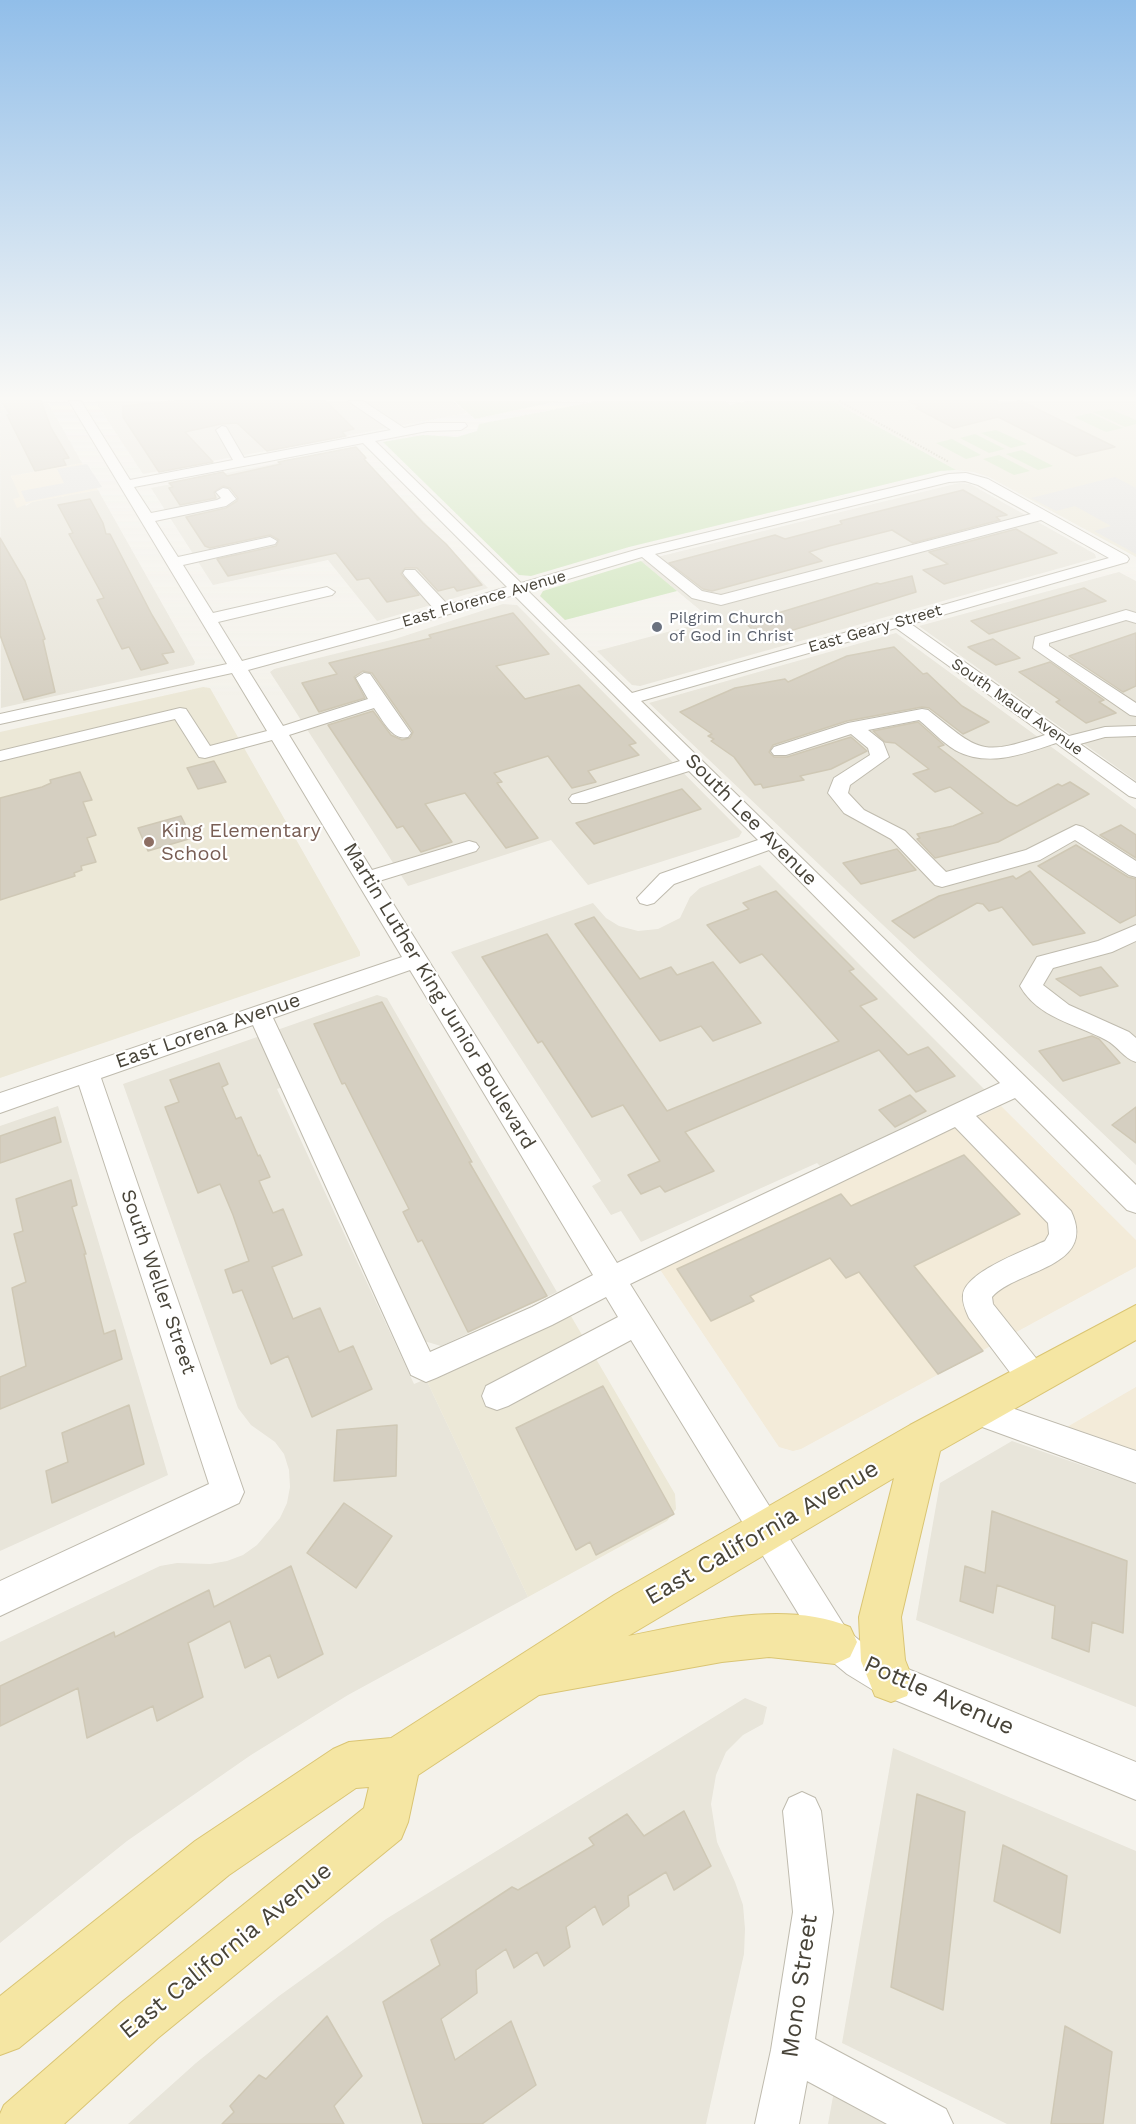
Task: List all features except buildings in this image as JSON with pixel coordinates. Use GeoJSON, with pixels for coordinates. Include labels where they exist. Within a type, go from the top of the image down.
{"type":"FeatureCollection","features":[{"type":"Feature","properties":{"kind":"main road","name":"East California Avenue"},"geometry":{"type":"LineString","coordinates":[[0,2029],[212,1858],[349,1765],[398,1761],[629,1610],[924,1438],[1136,1321]]}},
{"type":"Feature","properties":{"kind":"main road"},"geometry":{"type":"LineString","coordinates":[[891,1680],[883,1661],[880,1617],[924,1438]]}},
{"type":"Feature","properties":{"kind":"main road"},"geometry":{"type":"LineString","coordinates":[[527,1677],[722,1640],[769,1635],[835,1642]]}},
{"type":"Feature","properties":{"kind":"main road","name":"East California Avenue"},"geometry":{"type":"LineString","coordinates":[[23,2124],[140,2020],[384,1822],[398,1761]]}},
{"type":"Feature","properties":{"kind":"street","name":"Martin Luther King Junior Boulevard"},"geometry":{"type":"LineString","coordinates":[[137,500],[764,1530]]}},
{"type":"Feature","properties":{"kind":"street"},"geometry":{"type":"LineString","coordinates":[[148,518],[227,500]]}},
{"type":"Feature","properties":{"kind":"street","name":"South Lee Avenue"},"geometry":{"type":"LineString","coordinates":[[428,500],[1136,1202]]}},
{"type":"Feature","properties":{"kind":"street","name":"East Florence Avenue"},"geometry":{"type":"LineString","coordinates":[[0,719],[237,666],[445,611],[644,552],[858,500]]}},
{"type":"Feature","properties":{"kind":"street"},"geometry":{"type":"LineString","coordinates":[[1015,500],[1043,516]]}},
{"type":"Feature","properties":{"kind":"street"},"geometry":{"type":"LineString","coordinates":[[644,552],[697,595],[722,600],[1043,516]]}},
{"type":"Feature","properties":{"kind":"street","name":"East Geary Street"},"geometry":{"type":"LineString","coordinates":[[629,699],[1122,559],[1043,516]]}},
{"type":"Feature","properties":{"kind":"street"},"geometry":{"type":"LineString","coordinates":[[174,562],[270,541]]}},
{"type":"Feature","properties":{"kind":"street"},"geometry":{"type":"LineString","coordinates":[[410,573],[445,611]]}},
{"type":"Feature","properties":{"kind":"street"},"geometry":{"type":"LineString","coordinates":[[209,619],[327,592]]}},
{"type":"Feature","properties":{"kind":"street"},"geometry":{"type":"LineString","coordinates":[[1136,618],[1126,615],[1041,640],[1041,648],[1136,711]]}},
{"type":"Feature","properties":{"kind":"street","name":"South Maud Avenue"},"geometry":{"type":"LineString","coordinates":[[898,622],[1136,792]]}},
{"type":"Feature","properties":{"kind":"street"},"geometry":{"type":"LineString","coordinates":[[364,678],[402,733]]}},
{"type":"Feature","properties":{"kind":"street"},"geometry":{"type":"LineString","coordinates":[[103,697],[115,728]]}},
{"type":"Feature","properties":{"kind":"street"},"geometry":{"type":"LineString","coordinates":[[0,756],[180,713],[205,753],[279,733],[378,701]]}},
{"type":"Feature","properties":{"kind":"street"},"geometry":{"type":"LineString","coordinates":[[780,751],[854,727],[922,714],[964,747],[984,753],[1014,750],[1105,732],[1136,731]]}},
{"type":"Feature","properties":{"kind":"street"},"geometry":{"type":"LineString","coordinates":[[854,727],[877,746],[880,757],[841,782],[837,793],[850,811],[896,833],[942,879],[1033,855],[1076,831],[1136,870]]}},
{"type":"Feature","properties":{"kind":"street"},"geometry":{"type":"LineString","coordinates":[[579,799],[694,763]]}},
{"type":"Feature","properties":{"kind":"street"},"geometry":{"type":"LineString","coordinates":[[647,898],[667,879],[773,842]]}},
{"type":"Feature","properties":{"kind":"street"},"geometry":{"type":"LineString","coordinates":[[367,878],[469,847]]}},
{"type":"Feature","properties":{"kind":"street"},"geometry":{"type":"LineString","coordinates":[[1136,932],[1104,947],[1045,962],[1031,986],[1040,997],[1069,1017],[1117,1035],[1136,1053]]}},
{"type":"Feature","properties":{"kind":"street","name":"East Lorena Avenue"},"geometry":{"type":"LineString","coordinates":[[0,1103],[417,960]]}},
{"type":"Feature","properties":{"kind":"street"},"geometry":{"type":"LineString","coordinates":[[259,1014],[423,1367],[431,1367],[612,1281],[657,1256],[1019,1085]]}},
{"type":"Feature","properties":{"kind":"street","name":"South Weller Street"},"geometry":{"type":"LineString","coordinates":[[0,1599],[228,1492],[87,1072]]}},
{"type":"Feature","properties":{"kind":"street"},"geometry":{"type":"LineString","coordinates":[[958,1114],[1061,1219],[1064,1236],[1056,1249],[984,1285],[977,1294],[979,1309],[1032,1377]]}},
{"type":"Feature","properties":{"kind":"street"},"geometry":{"type":"LineString","coordinates":[[497,1396],[637,1322]]}},
{"type":"Feature","properties":{"kind":"street"},"geometry":{"type":"LineString","coordinates":[[974,1410],[1136,1467]]}},
{"type":"Feature","properties":{"kind":"street","name":"Pottle Avenue"},"geometry":{"type":"LineString","coordinates":[[764,1530],[835,1642],[859,1662],[891,1680],[1136,1781]]}},
{"type":"Feature","properties":{"kind":"street","name":"Mono Street"},"geometry":{"type":"LineString","coordinates":[[777,2124],[792,2050],[813,1912],[802,1811]]}},
{"type":"Feature","properties":{"kind":"street"},"geometry":{"type":"LineString","coordinates":[[792,2050],[931,2124]]}},
{"type":"Feature","properties":{"kind":"shaded area"},"geometry":{"type":"Polygon","coordinates":[[[0,500],[23,500],[26,506],[42,500],[104,500],[195,662],[194,665],[1,708],[0,500]]]}},
{"type":"Feature","properties":{"kind":"shaded area"},"geometry":{"type":"Polygon","coordinates":[[[13,500],[42,500],[32,502],[17,508],[13,500]]]}},
{"type":"Feature","properties":{"kind":"shaded area"},"geometry":{"type":"Polygon","coordinates":[[[159,500],[403,500],[488,588],[377,621],[328,560],[213,585],[159,500]]]}},
{"type":"Feature","properties":{"kind":"shaded area"},"geometry":{"type":"Polygon","coordinates":[[[889,500],[999,500],[1095,554],[1096,558],[640,686],[632,685],[597,651],[712,620],[641,561],[889,500]]]}},
{"type":"Feature","properties":{"kind":"shaded area"},"geometry":{"type":"Polygon","coordinates":[[[1031,500],[1136,500],[1136,557],[1031,500]]]}},
{"type":"Feature","properties":{"kind":"shaded area"},"geometry":{"type":"Polygon","coordinates":[[[1035,500],[1136,500],[1136,554],[1094,531],[1111,526],[1075,506],[1056,511],[1035,500]]]}},
{"type":"Feature","properties":{"kind":"shaded area"},"geometry":{"type":"Polygon","coordinates":[[[1119,572],[1136,581],[1136,781],[919,626],[1119,572]]]}},
{"type":"Feature","properties":{"kind":"shaded area"},"geometry":{"type":"Polygon","coordinates":[[[503,604],[517,605],[742,832],[739,837],[588,885],[551,840],[408,886],[270,672],[274,669],[395,639],[503,604]]]}},
{"type":"Feature","properties":{"kind":"shaded area"},"geometry":{"type":"Polygon","coordinates":[[[896,633],[1136,809],[1136,1165],[649,703],[896,633]]]}},
{"type":"Feature","properties":{"kind":"shaded area","name":"King Elementary School"},"geometry":{"type":"Polygon","coordinates":[[[203,687],[210,688],[360,952],[360,956],[0,1078],[0,732],[203,687]]]}},
{"type":"Feature","properties":{"kind":"shaded area"},"geometry":{"type":"Polygon","coordinates":[[[760,865],[986,1091],[820,1166],[817,1163],[641,1242],[621,1211],[611,1215],[592,1186],[601,1181],[451,952],[593,903],[606,918],[619,926],[638,931],[658,929],[680,918],[690,897],[700,888],[760,865]]]}},
{"type":"Feature","properties":{"kind":"shaded area"},"geometry":{"type":"Polygon","coordinates":[[[377,995],[387,998],[557,1292],[441,1346],[424,1341],[298,1081],[277,1089],[414,1384],[426,1379],[528,1597],[348,1695],[251,1755],[127,1841],[0,1943],[0,1642],[160,1566],[177,1563],[210,1564],[243,1555],[257,1545],[280,1518],[287,1503],[290,1487],[289,1470],[284,1454],[275,1442],[251,1425],[238,1408],[123,1084],[377,995]]]}},
{"type":"Feature","properties":{"kind":"shaded area"},"geometry":{"type":"Polygon","coordinates":[[[58,1106],[168,1475],[0,1551],[0,1126],[58,1106]]]}},
{"type":"Feature","properties":{"kind":"shaded area"},"geometry":{"type":"Polygon","coordinates":[[[1001,1106],[1136,1240],[1136,1267],[801,1449],[793,1451],[779,1447],[657,1265],[1001,1106]]]}},
{"type":"Feature","properties":{"kind":"shaded area"},"geometry":{"type":"Polygon","coordinates":[[[568,1311],[675,1494],[676,1509],[667,1521],[528,1597],[426,1379],[568,1311]]]}},
{"type":"Feature","properties":{"kind":"shaded area"},"geometry":{"type":"Polygon","coordinates":[[[1136,1387],[1136,1459],[1068,1435],[1067,1427],[1136,1387]]]}},
{"type":"Feature","properties":{"kind":"shaded area"},"geometry":{"type":"Polygon","coordinates":[[[1012,1441],[1136,1484],[1136,1707],[916,1620],[940,1483],[1012,1441]]]}},
{"type":"Feature","properties":{"kind":"shaded area"},"geometry":{"type":"Polygon","coordinates":[[[745,1698],[767,1707],[763,1724],[743,1735],[726,1752],[716,1775],[711,1804],[717,1842],[743,1905],[745,1929],[744,1954],[706,2124],[128,2124],[196,2063],[279,1996],[386,1919],[745,1698]]]}},
{"type":"Feature","properties":{"kind":"shaded area"},"geometry":{"type":"Polygon","coordinates":[[[893,1748],[1136,1851],[1136,2124],[1007,2124],[842,2043],[893,1748]]]}},
{"type":"Feature","properties":{"kind":"shaded area"},"geometry":{"type":"Polygon","coordinates":[[[834,2091],[900,2124],[828,2124],[834,2091]]]}},
{"type":"Feature","properties":{"kind":"green space"},"geometry":{"type":"Polygon","coordinates":[[[442,500],[821,500],[629,547],[531,576],[519,575],[442,500]]]}},
{"type":"Feature","properties":{"kind":"green space"},"geometry":{"type":"Polygon","coordinates":[[[641,561],[677,591],[565,620],[540,596],[543,591],[641,561]]]}},
{"type":"Feature","properties":{"kind":"place","name":"Pilgrim Church of God in Christ"},"geometry":{"type":"Point","coordinates":[657,627]}},
{"type":"Feature","properties":{"kind":"place","name":"King Elementary School"},"geometry":{"type":"Point","coordinates":[149,842]}}]}
